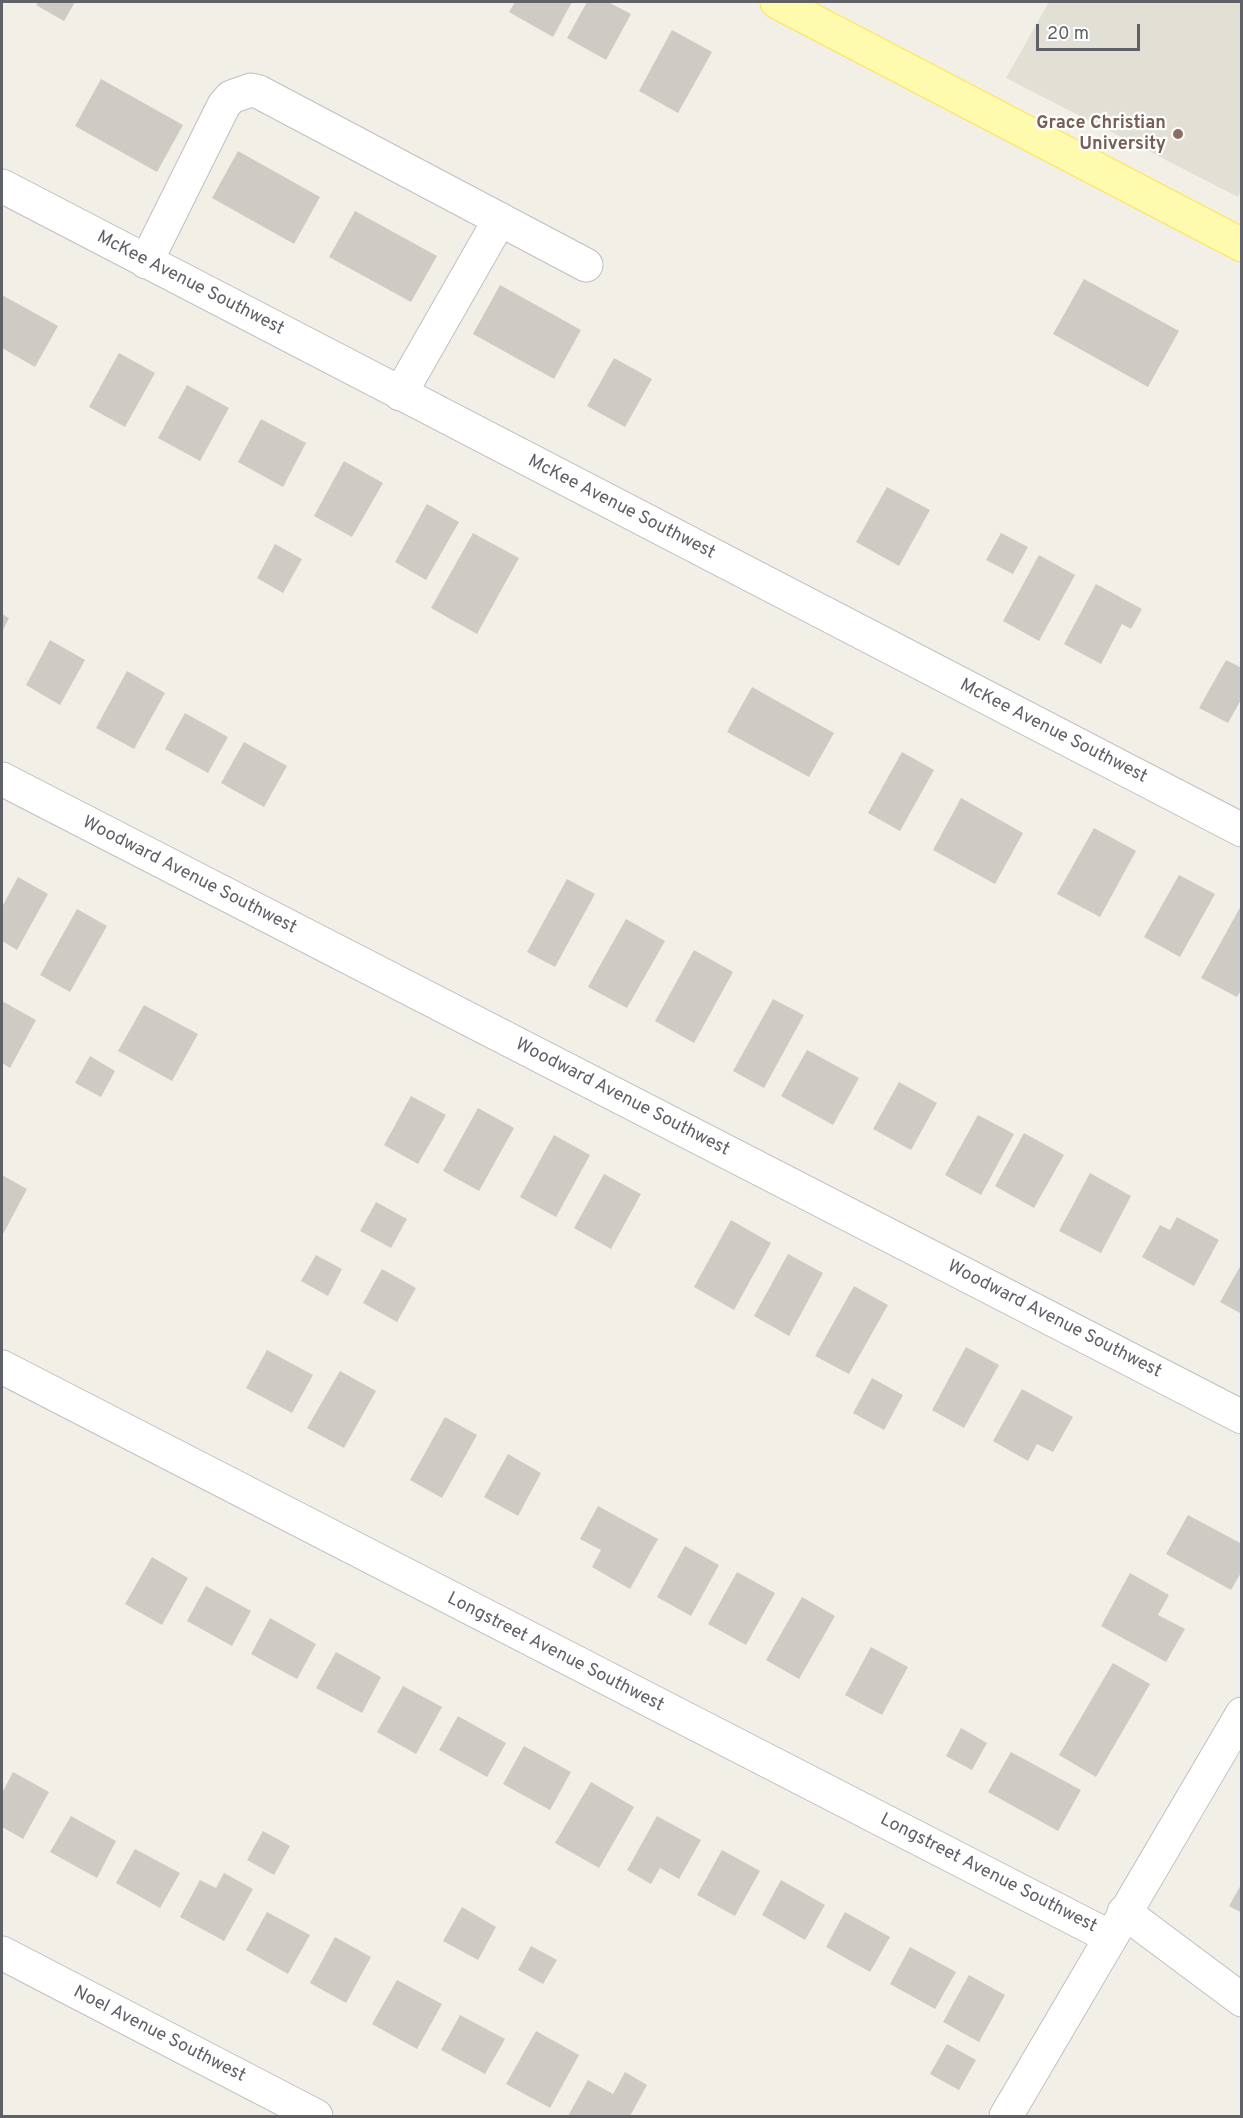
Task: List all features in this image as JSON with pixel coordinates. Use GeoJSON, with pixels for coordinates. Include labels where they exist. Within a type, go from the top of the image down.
{"type":"FeatureCollection","features":[{"type":"Feature","properties":{"kind":"main road"},"geometry":{"type":"LineString","coordinates":[[777,2],[1239,238]]}},
{"type":"Feature","properties":{"kind":"street"},"geometry":{"type":"LineString","coordinates":[[146,262],[224,105],[231,97],[251,90],[259,92],[586,265]]}},
{"type":"Feature","properties":{"kind":"street","name":"McKee Avenue Southwest"},"geometry":{"type":"LineString","coordinates":[[2,186],[1242,830]]}},
{"type":"Feature","properties":{"kind":"street"},"geometry":{"type":"LineString","coordinates":[[400,394],[500,219]]}},
{"type":"Feature","properties":{"kind":"street","name":"Woodward Avenue Southwest"},"geometry":{"type":"LineString","coordinates":[[2,779],[1242,1417]]}},
{"type":"Feature","properties":{"kind":"street","name":"Longstreet Avenue Southwest"},"geometry":{"type":"LineString","coordinates":[[2,1368],[1117,1924],[1242,2000]]}},
{"type":"Feature","properties":{"kind":"street"},"geometry":{"type":"LineString","coordinates":[[1006,2116],[1242,1714]]}},
{"type":"Feature","properties":{"kind":"street","name":"Noel Avenue Southwest"},"geometry":{"type":"LineString","coordinates":[[2,1953],[316,2116]]}},
{"type":"Feature","properties":{"kind":"shaded area","name":"Grace Christian University"},"geometry":{"type":"Polygon","coordinates":[[[1049,2],[1241,2],[1242,190],[1238,197],[1006,78],[1049,2]]]}},
{"type":"Feature","properties":{"kind":"building"},"geometry":{"type":"Polygon","coordinates":[[[38,2],[75,2],[64,21],[36,5],[38,2]]]}},
{"type":"Feature","properties":{"kind":"building"},"geometry":{"type":"Polygon","coordinates":[[[515,2],[572,2],[553,37],[509,12],[515,2]]]}},
{"type":"Feature","properties":{"kind":"building"},"geometry":{"type":"Polygon","coordinates":[[[587,2],[608,2],[631,14],[606,60],[567,38],[587,2]]]}},
{"type":"Feature","properties":{"kind":"building"},"geometry":{"type":"Polygon","coordinates":[[[672,30],[712,52],[678,113],[639,91],[672,30]]]}},
{"type":"Feature","properties":{"kind":"building"},"geometry":{"type":"Polygon","coordinates":[[[101,79],[183,125],[157,172],[75,126],[101,79]]]}},
{"type":"Feature","properties":{"kind":"building"},"geometry":{"type":"Polygon","coordinates":[[[238,151],[320,197],[294,244],[212,198],[238,151]]]}},
{"type":"Feature","properties":{"kind":"building"},"geometry":{"type":"Polygon","coordinates":[[[355,211],[437,256],[411,302],[329,257],[355,211]]]}},
{"type":"Feature","properties":{"kind":"building"},"geometry":{"type":"Polygon","coordinates":[[[1084,279],[1179,331],[1148,387],[1053,334],[1084,279]]]}},
{"type":"Feature","properties":{"kind":"building"},"geometry":{"type":"Polygon","coordinates":[[[500,285],[581,330],[554,379],[473,334],[500,285]]]}},
{"type":"Feature","properties":{"kind":"building"},"geometry":{"type":"Polygon","coordinates":[[[2,295],[58,326],[35,367],[2,348],[2,295]]]}},
{"type":"Feature","properties":{"kind":"building"},"geometry":{"type":"Polygon","coordinates":[[[119,353],[155,373],[125,427],[89,407],[119,353]]]}},
{"type":"Feature","properties":{"kind":"building"},"geometry":{"type":"Polygon","coordinates":[[[614,358],[652,379],[625,427],[587,406],[614,358]]]}},
{"type":"Feature","properties":{"kind":"building"},"geometry":{"type":"Polygon","coordinates":[[[187,385],[229,408],[200,461],[158,438],[187,385]]]}},
{"type":"Feature","properties":{"kind":"building"},"geometry":{"type":"Polygon","coordinates":[[[261,419],[306,443],[283,487],[238,462],[261,419]]]}},
{"type":"Feature","properties":{"kind":"building"},"geometry":{"type":"Polygon","coordinates":[[[344,461],[383,483],[352,537],[314,516],[344,461]]]}},
{"type":"Feature","properties":{"kind":"building"},"geometry":{"type":"Polygon","coordinates":[[[887,487],[930,510],[899,566],[856,542],[887,487]]]}},
{"type":"Feature","properties":{"kind":"building"},"geometry":{"type":"Polygon","coordinates":[[[427,504],[459,522],[426,580],[395,562],[427,504]]]}},
{"type":"Feature","properties":{"kind":"building"},"geometry":{"type":"Polygon","coordinates":[[[473,533],[519,558],[477,634],[431,608],[473,533]]]}},
{"type":"Feature","properties":{"kind":"building"},"geometry":{"type":"Polygon","coordinates":[[[1001,533],[1028,547],[1013,574],[986,560],[1001,533]]]}},
{"type":"Feature","properties":{"kind":"building"},"geometry":{"type":"Polygon","coordinates":[[[275,544],[302,559],[283,593],[257,578],[275,544]]]}},
{"type":"Feature","properties":{"kind":"building"},"geometry":{"type":"Polygon","coordinates":[[[1039,555],[1075,575],[1039,641],[1003,621],[1039,555]]]}},
{"type":"Feature","properties":{"kind":"building"},"geometry":{"type":"Polygon","coordinates":[[[1096,584],[1142,609],[1131,629],[1122,624],[1101,664],[1064,644],[1096,584]]]}},
{"type":"Feature","properties":{"kind":"building"},"geometry":{"type":"Polygon","coordinates":[[[2,614],[9,618],[2,632],[2,614]]]}},
{"type":"Feature","properties":{"kind":"building"},"geometry":{"type":"Polygon","coordinates":[[[50,640],[85,660],[60,705],[26,685],[50,640]]]}},
{"type":"Feature","properties":{"kind":"building"},"geometry":{"type":"Polygon","coordinates":[[[1226,660],[1242,668],[1242,698],[1228,723],[1199,708],[1226,660]]]}},
{"type":"Feature","properties":{"kind":"building"},"geometry":{"type":"Polygon","coordinates":[[[127,671],[165,693],[134,749],[96,728],[127,671]]]}},
{"type":"Feature","properties":{"kind":"building"},"geometry":{"type":"Polygon","coordinates":[[[752,687],[834,733],[809,777],[727,732],[752,687]]]}},
{"type":"Feature","properties":{"kind":"building"},"geometry":{"type":"Polygon","coordinates":[[[185,713],[228,737],[208,773],[165,749],[185,713]]]}},
{"type":"Feature","properties":{"kind":"building"},"geometry":{"type":"Polygon","coordinates":[[[244,742],[287,766],[264,807],[221,783],[244,742]]]}},
{"type":"Feature","properties":{"kind":"building"},"geometry":{"type":"Polygon","coordinates":[[[902,752],[934,770],[900,831],[868,813],[902,752]]]}},
{"type":"Feature","properties":{"kind":"building"},"geometry":{"type":"Polygon","coordinates":[[[961,798],[1023,833],[995,884],[933,850],[961,798]]]}},
{"type":"Feature","properties":{"kind":"building"},"geometry":{"type":"Polygon","coordinates":[[[1094,828],[1136,851],[1100,917],[1057,894],[1094,828]]]}},
{"type":"Feature","properties":{"kind":"building"},"geometry":{"type":"Polygon","coordinates":[[[1179,875],[1215,894],[1180,957],[1144,937],[1179,875]]]}},
{"type":"Feature","properties":{"kind":"building"},"geometry":{"type":"Polygon","coordinates":[[[18,877],[48,894],[17,950],[2,941],[2,907],[18,877]]]}},
{"type":"Feature","properties":{"kind":"building"},"geometry":{"type":"Polygon","coordinates":[[[567,879],[595,894],[555,967],[527,952],[567,879]]]}},
{"type":"Feature","properties":{"kind":"building"},"geometry":{"type":"Polygon","coordinates":[[[1242,904],[1242,989],[1237,997],[1201,978],[1242,904]]]}},
{"type":"Feature","properties":{"kind":"building"},"geometry":{"type":"Polygon","coordinates":[[[77,909],[107,926],[70,992],[40,975],[77,909]]]}},
{"type":"Feature","properties":{"kind":"building"},"geometry":{"type":"Polygon","coordinates":[[[626,919],[665,941],[627,1008],[588,987],[626,919]]]}},
{"type":"Feature","properties":{"kind":"building"},"geometry":{"type":"Polygon","coordinates":[[[694,950],[733,972],[694,1043],[655,1021],[694,950]]]}},
{"type":"Feature","properties":{"kind":"building"},"geometry":{"type":"Polygon","coordinates":[[[773,999],[804,1015],[764,1088],[733,1071],[773,999]]]}},
{"type":"Feature","properties":{"kind":"building"},"geometry":{"type":"Polygon","coordinates":[[[2,1001],[36,1020],[10,1068],[2,1063],[2,1001]]]}},
{"type":"Feature","properties":{"kind":"building"},"geometry":{"type":"Polygon","coordinates":[[[144,1005],[198,1034],[172,1081],[118,1051],[144,1005]]]}},
{"type":"Feature","properties":{"kind":"building"},"geometry":{"type":"Polygon","coordinates":[[[807,1050],[859,1078],[833,1125],[781,1096],[807,1050]]]}},
{"type":"Feature","properties":{"kind":"building"},"geometry":{"type":"Polygon","coordinates":[[[90,1056],[115,1071],[101,1097],[75,1083],[90,1056]]]}},
{"type":"Feature","properties":{"kind":"building"},"geometry":{"type":"Polygon","coordinates":[[[899,1082],[937,1103],[911,1150],[873,1129],[899,1082]]]}},
{"type":"Feature","properties":{"kind":"building"},"geometry":{"type":"Polygon","coordinates":[[[411,1096],[446,1115],[418,1164],[384,1145],[411,1096]]]}},
{"type":"Feature","properties":{"kind":"building"},"geometry":{"type":"Polygon","coordinates":[[[478,1108],[514,1128],[479,1191],[443,1171],[478,1108]]]}},
{"type":"Feature","properties":{"kind":"building"},"geometry":{"type":"Polygon","coordinates":[[[978,1115],[1014,1134],[981,1195],[945,1175],[978,1115]]]}},
{"type":"Feature","properties":{"kind":"building"},"geometry":{"type":"Polygon","coordinates":[[[1024,1133],[1064,1155],[1034,1208],[995,1186],[1024,1133]]]}},
{"type":"Feature","properties":{"kind":"building"},"geometry":{"type":"Polygon","coordinates":[[[554,1135],[590,1155],[556,1217],[520,1197],[554,1135]]]}},
{"type":"Feature","properties":{"kind":"building"},"geometry":{"type":"Polygon","coordinates":[[[1090,1173],[1131,1196],[1101,1253],[1059,1231],[1090,1173]]]}},
{"type":"Feature","properties":{"kind":"building"},"geometry":{"type":"Polygon","coordinates":[[[604,1174],[641,1194],[611,1249],[574,1228],[604,1174]]]}},
{"type":"Feature","properties":{"kind":"building"},"geometry":{"type":"Polygon","coordinates":[[[2,1175],[27,1189],[2,1236],[2,1175]]]}},
{"type":"Feature","properties":{"kind":"building"},"geometry":{"type":"Polygon","coordinates":[[[376,1202],[407,1219],[391,1248],[360,1231],[376,1202]]]}},
{"type":"Feature","properties":{"kind":"building"},"geometry":{"type":"Polygon","coordinates":[[[1177,1217],[1219,1240],[1194,1286],[1142,1257],[1160,1225],[1170,1230],[1177,1217]]]}},
{"type":"Feature","properties":{"kind":"building"},"geometry":{"type":"Polygon","coordinates":[[[731,1220],[771,1243],[734,1310],[694,1287],[731,1220]]]}},
{"type":"Feature","properties":{"kind":"building"},"geometry":{"type":"Polygon","coordinates":[[[788,1254],[823,1273],[789,1336],[754,1316],[788,1254]]]}},
{"type":"Feature","properties":{"kind":"building"},"geometry":{"type":"Polygon","coordinates":[[[316,1255],[342,1269],[328,1296],[301,1281],[316,1255]]]}},
{"type":"Feature","properties":{"kind":"building"},"geometry":{"type":"Polygon","coordinates":[[[1242,1263],[1242,1314],[1220,1302],[1242,1263]]]}},
{"type":"Feature","properties":{"kind":"building"},"geometry":{"type":"Polygon","coordinates":[[[382,1269],[416,1288],[397,1322],[363,1303],[382,1269]]]}},
{"type":"Feature","properties":{"kind":"building"},"geometry":{"type":"Polygon","coordinates":[[[854,1286],[888,1305],[849,1374],[815,1356],[854,1286]]]}},
{"type":"Feature","properties":{"kind":"building"},"geometry":{"type":"Polygon","coordinates":[[[966,1347],[999,1365],[964,1428],[932,1410],[966,1347]]]}},
{"type":"Feature","properties":{"kind":"building"},"geometry":{"type":"Polygon","coordinates":[[[267,1350],[313,1375],[292,1413],[246,1388],[267,1350]]]}},
{"type":"Feature","properties":{"kind":"building"},"geometry":{"type":"Polygon","coordinates":[[[340,1371],[376,1391],[344,1448],[307,1428],[340,1371]]]}},
{"type":"Feature","properties":{"kind":"building"},"geometry":{"type":"Polygon","coordinates":[[[872,1378],[903,1395],[884,1430],[853,1413],[872,1378]]]}},
{"type":"Feature","properties":{"kind":"building"},"geometry":{"type":"Polygon","coordinates":[[[1022,1389],[1073,1417],[1053,1452],[1037,1444],[1028,1461],[993,1441],[1022,1389]]]}},
{"type":"Feature","properties":{"kind":"building"},"geometry":{"type":"Polygon","coordinates":[[[445,1417],[477,1435],[442,1498],[410,1480],[445,1417]]]}},
{"type":"Feature","properties":{"kind":"building"},"geometry":{"type":"Polygon","coordinates":[[[508,1454],[541,1473],[518,1516],[484,1497],[508,1454]]]}},
{"type":"Feature","properties":{"kind":"building"},"geometry":{"type":"Polygon","coordinates":[[[598,1506],[658,1539],[630,1589],[592,1567],[601,1550],[580,1539],[598,1506]]]}},
{"type":"Feature","properties":{"kind":"building"},"geometry":{"type":"Polygon","coordinates":[[[1188,1515],[1242,1544],[1242,1571],[1231,1590],[1166,1554],[1188,1515]]]}},
{"type":"Feature","properties":{"kind":"building"},"geometry":{"type":"Polygon","coordinates":[[[685,1546],[719,1565],[691,1616],[657,1597],[685,1546]]]}},
{"type":"Feature","properties":{"kind":"building"},"geometry":{"type":"Polygon","coordinates":[[[152,1557],[188,1578],[162,1625],[125,1604],[152,1557]]]}},
{"type":"Feature","properties":{"kind":"building"},"geometry":{"type":"Polygon","coordinates":[[[737,1572],[775,1593],[746,1645],[708,1624],[737,1572]]]}},
{"type":"Feature","properties":{"kind":"building"},"geometry":{"type":"Polygon","coordinates":[[[1130,1573],[1169,1595],[1158,1615],[1185,1629],[1166,1662],[1101,1626],[1130,1573]]]}},
{"type":"Feature","properties":{"kind":"building"},"geometry":{"type":"Polygon","coordinates":[[[206,1586],[251,1611],[232,1646],[187,1621],[206,1586]]]}},
{"type":"Feature","properties":{"kind":"building"},"geometry":{"type":"Polygon","coordinates":[[[802,1597],[835,1616],[799,1679],[766,1660],[802,1597]]]}},
{"type":"Feature","properties":{"kind":"building"},"geometry":{"type":"Polygon","coordinates":[[[270,1618],[316,1644],[297,1679],[251,1654],[270,1618]]]}},
{"type":"Feature","properties":{"kind":"building"},"geometry":{"type":"Polygon","coordinates":[[[871,1647],[908,1667],[882,1715],[845,1695],[871,1647]]]}},
{"type":"Feature","properties":{"kind":"building"},"geometry":{"type":"Polygon","coordinates":[[[336,1652],[381,1677],[362,1713],[316,1688],[336,1652]]]}},
{"type":"Feature","properties":{"kind":"building"},"geometry":{"type":"Polygon","coordinates":[[[1113,1663],[1150,1684],[1096,1777],[1059,1755],[1113,1663]]]}},
{"type":"Feature","properties":{"kind":"building"},"geometry":{"type":"Polygon","coordinates":[[[403,1686],[442,1707],[416,1754],[377,1732],[403,1686]]]}},
{"type":"Feature","properties":{"kind":"building"},"geometry":{"type":"Polygon","coordinates":[[[458,1716],[506,1743],[487,1777],[439,1750],[458,1716]]]}},
{"type":"Feature","properties":{"kind":"building"},"geometry":{"type":"Polygon","coordinates":[[[961,1728],[987,1743],[972,1770],[946,1756],[961,1728]]]}},
{"type":"Feature","properties":{"kind":"building"},"geometry":{"type":"Polygon","coordinates":[[[524,1746],[571,1772],[550,1810],[503,1784],[524,1746]]]}},
{"type":"Feature","properties":{"kind":"building"},"geometry":{"type":"Polygon","coordinates":[[[1011,1752],[1081,1790],[1058,1831],[988,1792],[1011,1752]]]}},
{"type":"Feature","properties":{"kind":"building"},"geometry":{"type":"Polygon","coordinates":[[[13,1772],[49,1792],[23,1839],[2,1827],[2,1793],[13,1772]]]}},
{"type":"Feature","properties":{"kind":"building"},"geometry":{"type":"Polygon","coordinates":[[[591,1782],[634,1807],[599,1868],[555,1843],[591,1782]]]}},
{"type":"Feature","properties":{"kind":"building"},"geometry":{"type":"Polygon","coordinates":[[[71,1816],[116,1841],[97,1878],[50,1852],[71,1816]]]}},
{"type":"Feature","properties":{"kind":"building"},"geometry":{"type":"Polygon","coordinates":[[[657,1816],[701,1840],[679,1879],[660,1868],[651,1884],[627,1870],[657,1816]]]}},
{"type":"Feature","properties":{"kind":"building"},"geometry":{"type":"Polygon","coordinates":[[[263,1831],[290,1846],[274,1875],[247,1860],[263,1831]]]}},
{"type":"Feature","properties":{"kind":"building"},"geometry":{"type":"Polygon","coordinates":[[[135,1849],[180,1873],[160,1908],[116,1883],[135,1849]]]}},
{"type":"Feature","properties":{"kind":"building"},"geometry":{"type":"Polygon","coordinates":[[[722,1850],[760,1871],[735,1916],[697,1895],[722,1850]]]}},
{"type":"Feature","properties":{"kind":"building"},"geometry":{"type":"Polygon","coordinates":[[[224,1873],[253,1889],[224,1941],[180,1917],[200,1880],[216,1888],[224,1873]]]}},
{"type":"Feature","properties":{"kind":"building"},"geometry":{"type":"Polygon","coordinates":[[[781,1880],[825,1905],[805,1940],[762,1915],[781,1880]]]}},
{"type":"Feature","properties":{"kind":"building"},"geometry":{"type":"Polygon","coordinates":[[[1242,1883],[1242,1913],[1229,1906],[1242,1883]]]}},
{"type":"Feature","properties":{"kind":"building"},"geometry":{"type":"Polygon","coordinates":[[[462,1907],[496,1927],[478,1960],[443,1941],[462,1907]]]}},
{"type":"Feature","properties":{"kind":"building"},"geometry":{"type":"Polygon","coordinates":[[[267,1912],[310,1935],[288,1974],[246,1950],[267,1912]]]}},
{"type":"Feature","properties":{"kind":"building"},"geometry":{"type":"Polygon","coordinates":[[[845,1912],[890,1937],[870,1972],[826,1947],[845,1912]]]}},
{"type":"Feature","properties":{"kind":"building"},"geometry":{"type":"Polygon","coordinates":[[[335,1937],[371,1957],[346,2003],[310,1983],[335,1937]]]}},
{"type":"Feature","properties":{"kind":"building"},"geometry":{"type":"Polygon","coordinates":[[[531,1946],[557,1960],[543,1984],[518,1970],[531,1946]]]}},
{"type":"Feature","properties":{"kind":"building"},"geometry":{"type":"Polygon","coordinates":[[[910,1947],[956,1972],[935,2009],[890,1984],[910,1947]]]}},
{"type":"Feature","properties":{"kind":"building"},"geometry":{"type":"Polygon","coordinates":[[[969,1975],[1005,1995],[979,2042],[943,2022],[969,1975]]]}},
{"type":"Feature","properties":{"kind":"building"},"geometry":{"type":"Polygon","coordinates":[[[397,1980],[442,2004],[417,2049],[372,2024],[397,1980]]]}},
{"type":"Feature","properties":{"kind":"building"},"geometry":{"type":"Polygon","coordinates":[[[460,2015],[505,2039],[485,2074],[441,2050],[460,2015]]]}},
{"type":"Feature","properties":{"kind":"building"},"geometry":{"type":"Polygon","coordinates":[[[536,2031],[579,2055],[550,2108],[506,2084],[536,2031]]]}},
{"type":"Feature","properties":{"kind":"building"},"geometry":{"type":"Polygon","coordinates":[[[947,2044],[976,2060],[959,2090],[930,2074],[947,2044]]]}},
{"type":"Feature","properties":{"kind":"building"},"geometry":{"type":"Polygon","coordinates":[[[625,2072],[647,2085],[630,2116],[568,2116],[588,2080],[613,2094],[625,2072]]]}},
{"type":"Feature","properties":{"kind":"place","name":"Grace Christian University"},"geometry":{"type":"Point","coordinates":[1178,134]}}]}
